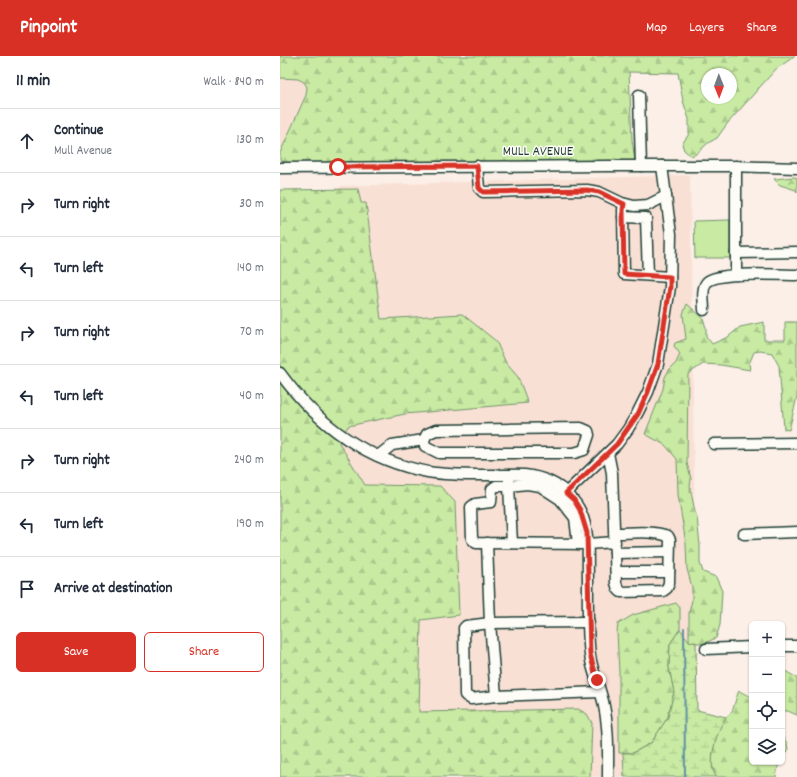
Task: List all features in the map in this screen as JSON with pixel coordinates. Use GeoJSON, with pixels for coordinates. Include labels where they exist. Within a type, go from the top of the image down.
{"type":"FeatureCollection","features":[{"type":"Feature","properties":{"kind":"street"},"geometry":{"type":"LineString","coordinates":[[640,95],[641,166]]}},
{"type":"Feature","properties":{"kind":"street"},"geometry":{"type":"LineString","coordinates":[[477,166],[479,188],[483,192],[587,190],[599,192],[624,204],[634,206],[648,205],[666,196]]}},
{"type":"Feature","properties":{"kind":"street","name":"MULL AVENUE"},"geometry":{"type":"LineString","coordinates":[[280,168],[477,166],[736,166],[797,168]]}},
{"type":"Feature","properties":{"kind":"street"},"geometry":{"type":"LineString","coordinates":[[566,493],[617,444],[638,414],[658,364],[670,287],[671,234],[662,166]]}},
{"type":"Feature","properties":{"kind":"street"},"geometry":{"type":"LineString","coordinates":[[736,166],[736,275]]}},
{"type":"Feature","properties":{"kind":"street"},"geometry":{"type":"LineString","coordinates":[[624,204],[624,274],[670,277]]}},
{"type":"Feature","properties":{"kind":"street"},"geometry":{"type":"LineString","coordinates":[[623,217],[646,218],[648,275]]}},
{"type":"Feature","properties":{"kind":"street"},"geometry":{"type":"LineString","coordinates":[[736,252],[797,252]]}},
{"type":"Feature","properties":{"kind":"street"},"geometry":{"type":"LineString","coordinates":[[704,310],[704,289],[706,283],[715,277],[736,275],[797,275]]}},
{"type":"Feature","properties":{"kind":"street"},"geometry":{"type":"LineString","coordinates":[[280,372],[299,398],[323,422],[345,438],[378,456],[428,472],[509,480],[540,486],[560,499],[575,518],[583,544],[591,660],[604,704],[608,731],[608,777]]}},
{"type":"Feature","properties":{"kind":"street"},"geometry":{"type":"LineString","coordinates":[[581,428],[588,431],[589,435],[584,450],[574,453],[439,453],[425,446],[424,440],[427,434],[436,430],[581,428]]}},
{"type":"Feature","properties":{"kind":"street"},"geometry":{"type":"LineString","coordinates":[[378,456],[392,445],[424,440]]}},
{"type":"Feature","properties":{"kind":"street"},"geometry":{"type":"LineString","coordinates":[[714,444],[797,443]]}},
{"type":"Feature","properties":{"kind":"street"},"geometry":{"type":"LineString","coordinates":[[583,544],[587,533],[580,510],[574,500],[550,481],[532,476],[509,480],[492,489],[491,502],[475,504],[471,507],[472,539],[476,543],[583,544],[614,538],[661,534],[668,536],[670,540],[669,584],[663,591],[621,592],[618,589],[614,538],[612,474],[608,453]]}},
{"type":"Feature","properties":{"kind":"street"},"geometry":{"type":"LineString","coordinates":[[509,480],[512,543]]}},
{"type":"Feature","properties":{"kind":"street"},"geometry":{"type":"LineString","coordinates":[[744,534],[797,532]]}},
{"type":"Feature","properties":{"kind":"street"},"geometry":{"type":"LineString","coordinates":[[487,543],[490,623],[496,696]]}},
{"type":"Feature","properties":{"kind":"street"},"geometry":{"type":"LineString","coordinates":[[615,553],[670,552]]}},
{"type":"Feature","properties":{"kind":"street"},"geometry":{"type":"LineString","coordinates":[[616,572],[669,572]]}},
{"type":"Feature","properties":{"kind":"street"},"geometry":{"type":"LineString","coordinates":[[589,622],[490,623],[466,626],[464,628],[466,695],[471,699],[496,696],[600,692]]}},
{"type":"Feature","properties":{"kind":"street"},"geometry":{"type":"LineString","coordinates":[[785,646],[797,646]]}},
{"type":"Feature","properties":{"kind":"street"},"geometry":{"type":"LineString","coordinates":[[706,649],[749,647]]}},
{"type":"Feature","properties":{"kind":"shaded area"},"geometry":{"type":"Polygon","coordinates":[[[287,77],[304,82],[307,87],[306,95],[280,153],[280,78],[287,77]]]}},
{"type":"Feature","properties":{"kind":"shaded area"},"geometry":{"type":"Polygon","coordinates":[[[690,175],[698,777],[339,777],[340,186],[690,175]]]}},
{"type":"Feature","properties":{"kind":"green space"},"geometry":{"type":"Polygon","coordinates":[[[280,56],[795,56],[776,69],[727,124],[717,138],[708,143],[696,154],[691,156],[684,150],[682,144],[689,134],[689,119],[683,101],[678,73],[629,72],[632,140],[635,161],[284,164],[280,160],[280,153],[306,95],[307,87],[304,82],[298,79],[280,78],[280,56]]]}},
{"type":"Feature","properties":{"kind":"green space"},"geometry":{"type":"Polygon","coordinates":[[[797,178],[797,192],[796,190],[780,185],[774,179],[797,178]]]}},
{"type":"Feature","properties":{"kind":"green space"},"geometry":{"type":"Polygon","coordinates":[[[358,189],[361,203],[366,203],[381,319],[462,314],[496,341],[506,363],[518,377],[528,403],[405,414],[348,426],[339,443],[365,485],[440,486],[455,502],[459,615],[421,620],[419,712],[578,709],[587,714],[592,723],[590,777],[280,777],[280,190],[358,189]]]}},
{"type":"Feature","properties":{"kind":"green space"},"geometry":{"type":"Polygon","coordinates":[[[730,220],[730,258],[695,258],[694,221],[730,220]]]}},
{"type":"Feature","properties":{"kind":"green space"},"geometry":{"type":"Polygon","coordinates":[[[687,304],[703,318],[706,328],[706,336],[712,344],[728,337],[740,327],[764,322],[764,340],[785,340],[785,322],[797,322],[797,397],[789,430],[784,429],[779,366],[772,353],[760,351],[754,352],[749,364],[750,370],[721,365],[703,364],[688,374],[687,463],[691,479],[690,487],[697,517],[700,563],[703,572],[716,577],[722,591],[720,625],[716,638],[703,644],[689,641],[689,613],[692,600],[692,587],[687,569],[686,544],[678,495],[677,459],[665,445],[645,434],[663,389],[665,377],[676,363],[680,354],[674,346],[675,343],[686,339],[683,314],[687,304]]]}},
{"type":"Feature","properties":{"kind":"green space"},"geometry":{"type":"Polygon","coordinates":[[[676,603],[680,608],[680,629],[670,644],[669,667],[674,692],[668,717],[651,743],[633,753],[619,753],[618,624],[633,615],[676,603]]]}},
{"type":"Feature","properties":{"kind":"green space"},"geometry":{"type":"Polygon","coordinates":[[[680,629],[689,641],[696,643],[697,710],[726,717],[716,738],[712,756],[712,765],[717,777],[624,777],[623,753],[633,753],[651,743],[668,717],[674,692],[669,667],[670,644],[680,629]]]}},
{"type":"Feature","properties":{"kind":"green space"},"geometry":{"type":"Polygon","coordinates":[[[785,671],[797,678],[797,715],[785,711],[785,671]]]}},
{"type":"Feature","properties":{"kind":"green space"},"geometry":{"type":"Polygon","coordinates":[[[739,691],[749,696],[749,765],[778,765],[776,777],[717,777],[714,773],[712,759],[716,735],[721,723],[731,713],[739,691]]]}},
{"type":"Feature","properties":{"kind":"green space"},"geometry":{"type":"Polygon","coordinates":[[[785,740],[787,743],[788,750],[785,753],[785,740]]]}},
{"type":"Feature","properties":{"kind":"waterway"},"geometry":{"type":"LineString","coordinates":[[684,628],[685,777]]}},
{"type":"Feature","properties":{"kind":"route"},"geometry":{"type":"LineString","coordinates":[[338,167],[477,166],[479,188],[483,192],[587,190],[599,192],[624,204],[624,274],[670,277],[670,287],[658,364],[638,414],[617,444],[566,493],[574,500],[580,510],[587,533],[590,654],[597,680]]}}]}
